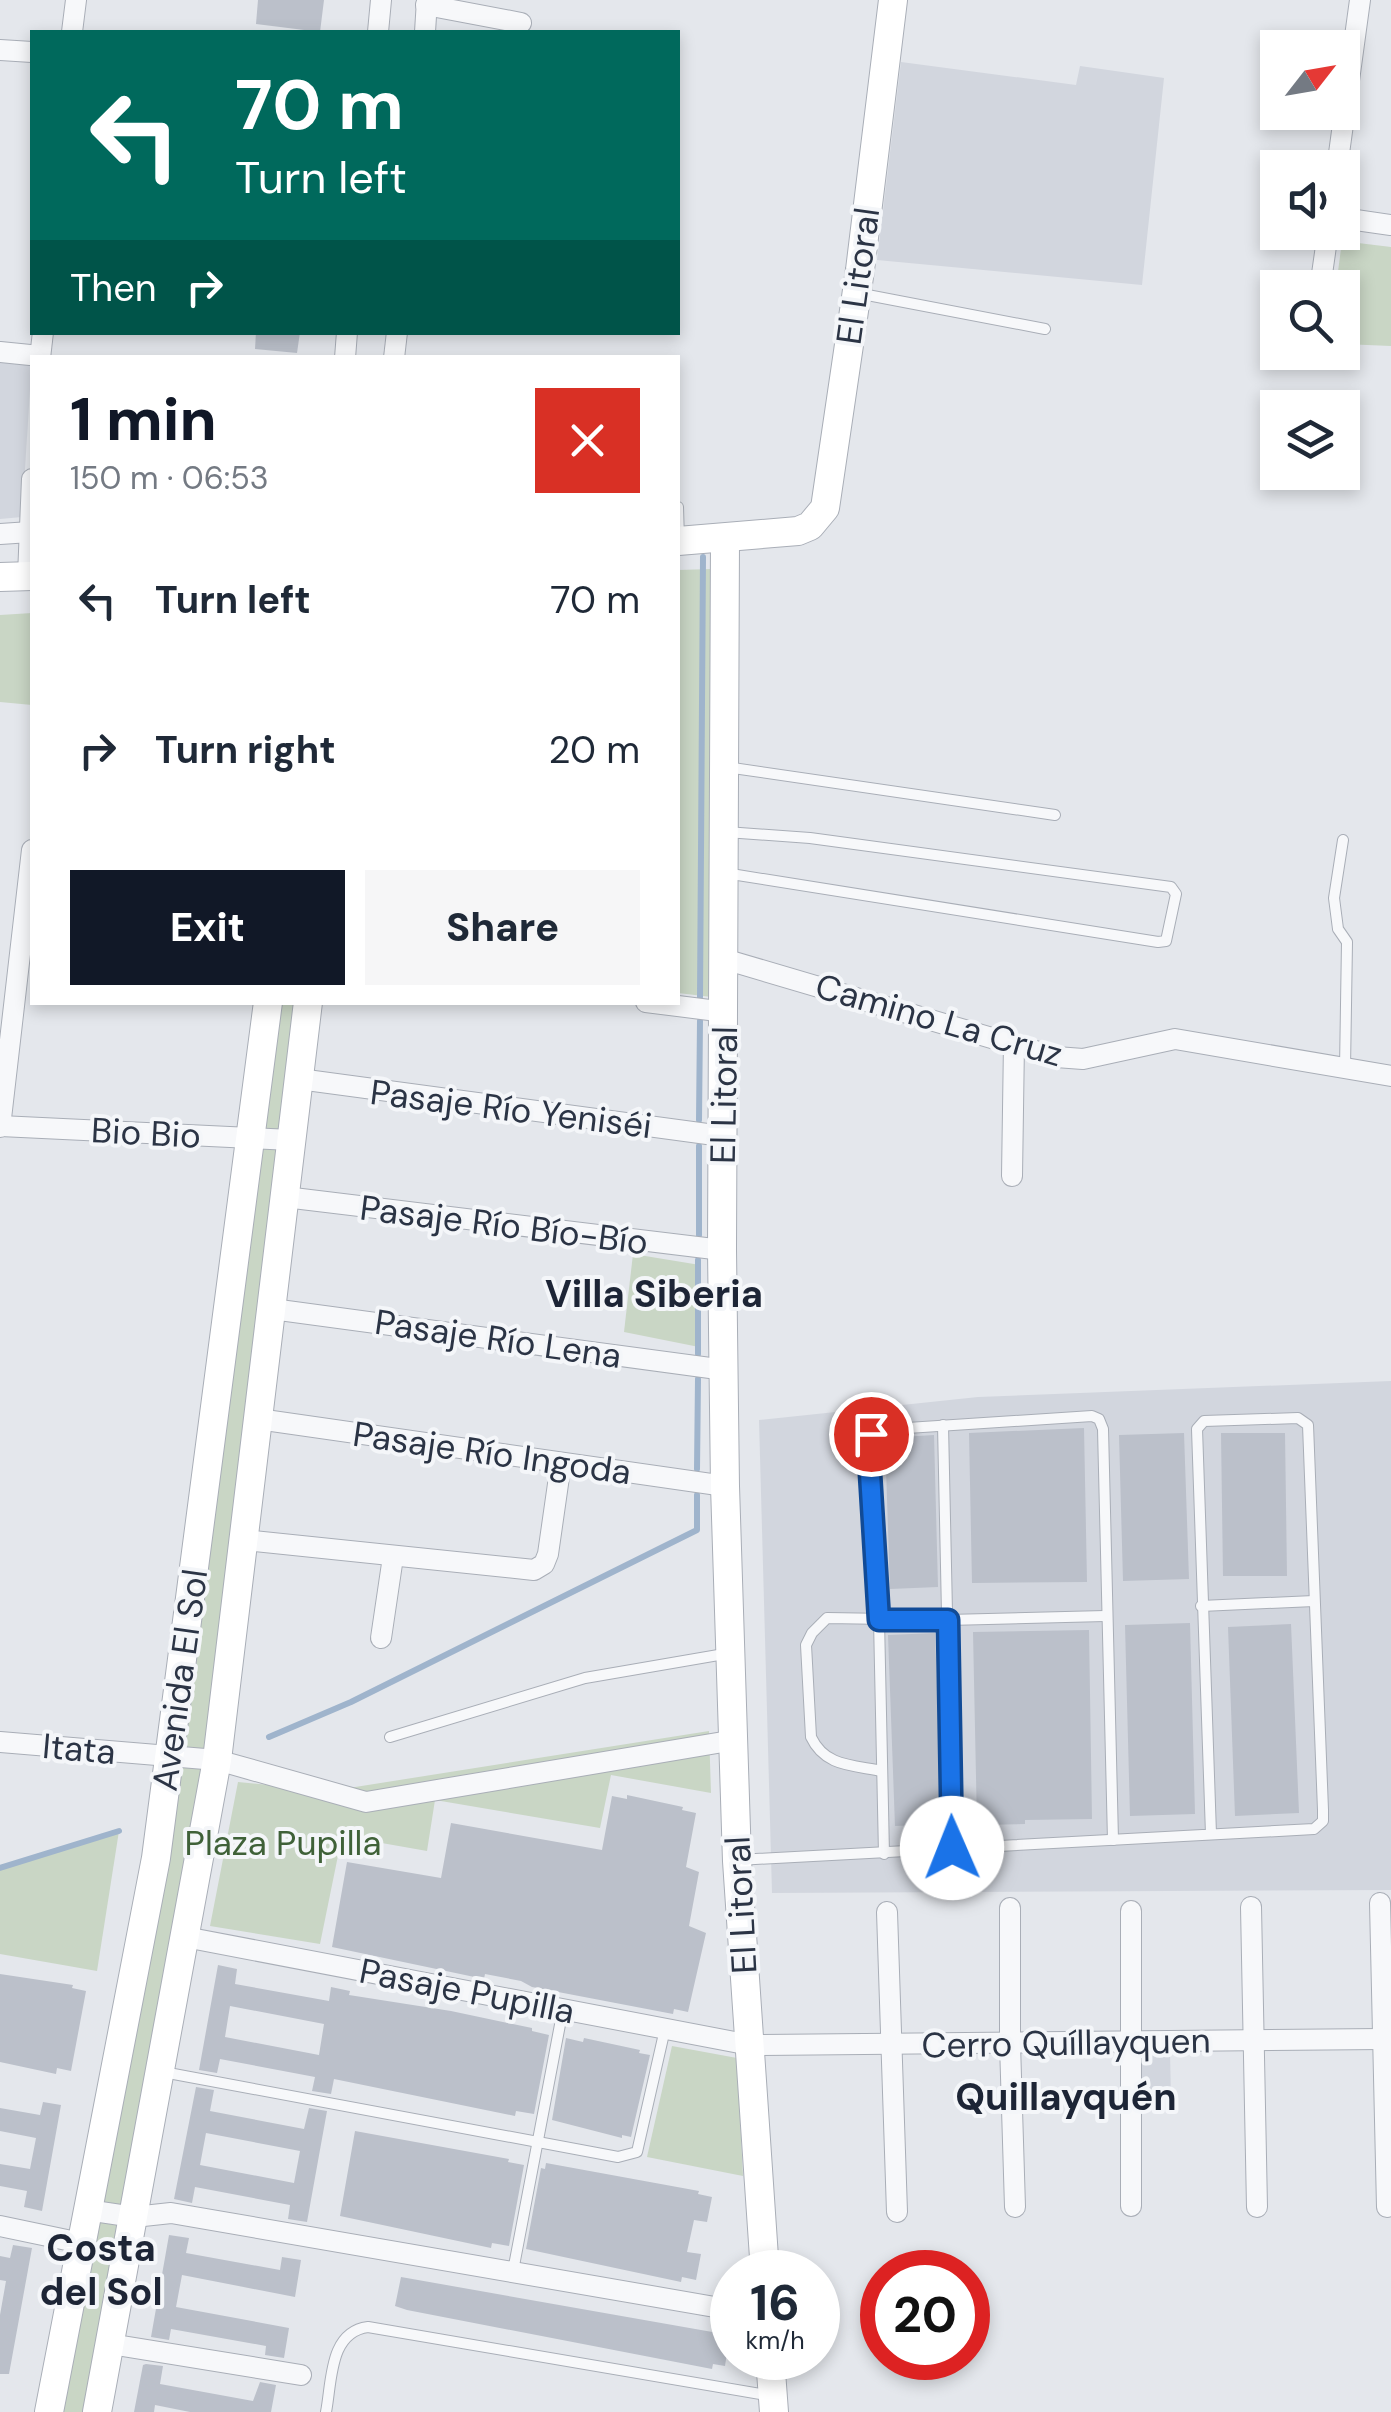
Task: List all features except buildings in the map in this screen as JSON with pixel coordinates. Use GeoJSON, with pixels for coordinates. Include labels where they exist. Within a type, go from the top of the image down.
{"type":"FeatureCollection","features":[{"type":"Feature","properties":{"kind":"main road","name":"El Litoral"},"geometry":{"type":"LineString","coordinates":[[764,2250],[738,1860],[726,1486],[722,1250],[725,539],[798,531],[810,526],[825,508],[894,0]]}},
{"type":"Feature","properties":{"kind":"main road"},"geometry":{"type":"LineString","coordinates":[[680,541],[725,539]]}},
{"type":"Feature","properties":{"kind":"main road","name":"Avenida El Sol"},"geometry":{"type":"LineString","coordinates":[[49,2412],[156,1858],[268,1005]]}},
{"type":"Feature","properties":{"kind":"main road","name":"Avenida El Sol"},"geometry":{"type":"LineString","coordinates":[[97,2412],[217,1760],[308,1005]]}},
{"type":"Feature","properties":{"kind":"street"},"geometry":{"type":"LineString","coordinates":[[72,30],[76,0]]}},
{"type":"Feature","properties":{"kind":"street"},"geometry":{"type":"LineString","coordinates":[[378,30],[381,0]]}},
{"type":"Feature","properties":{"kind":"street"},"geometry":{"type":"LineString","coordinates":[[1339,150],[1360,0]]}},
{"type":"Feature","properties":{"kind":"street"},"geometry":{"type":"LineString","coordinates":[[425,30],[427,2],[521,23]]}},
{"type":"Feature","properties":{"kind":"street"},"geometry":{"type":"LineString","coordinates":[[0,50],[30,52]]}},
{"type":"Feature","properties":{"kind":"street"},"geometry":{"type":"LineString","coordinates":[[1360,220],[1391,224]]}},
{"type":"Feature","properties":{"kind":"street"},"geometry":{"type":"LineString","coordinates":[[0,352],[30,355]]}},
{"type":"Feature","properties":{"kind":"street"},"geometry":{"type":"LineString","coordinates":[[0,534],[30,532],[20,577]]}},
{"type":"Feature","properties":{"kind":"street"},"geometry":{"type":"LineString","coordinates":[[0,1126],[30,867]]}},
{"type":"Feature","properties":{"kind":"street","name":"Camino La Cruz"},"geometry":{"type":"LineString","coordinates":[[724,959],[1056,1057],[1083,1059],[1174,1040],[1391,1076]]}},
{"type":"Feature","properties":{"kind":"street"},"geometry":{"type":"LineString","coordinates":[[670,1005],[725,1012]]}},
{"type":"Feature","properties":{"kind":"street"},"geometry":{"type":"LineString","coordinates":[[1012,1176],[1014,1043]]}},
{"type":"Feature","properties":{"kind":"street","name":"Pasaje Río Yeniséi"},"geometry":{"type":"LineString","coordinates":[[299,1079],[722,1136]]}},
{"type":"Feature","properties":{"kind":"street","name":"Bio Bio"},"geometry":{"type":"LineString","coordinates":[[0,1126],[292,1140]]}},
{"type":"Feature","properties":{"kind":"street","name":"Pasaje Río Bío-Bío"},"geometry":{"type":"LineString","coordinates":[[285,1197],[722,1250]]}},
{"type":"Feature","properties":{"kind":"street","name":"Pasaje Río Lena"},"geometry":{"type":"LineString","coordinates":[[272,1309],[724,1370]]}},
{"type":"Feature","properties":{"kind":"street","name":"Pasaje Río Ingoda"},"geometry":{"type":"LineString","coordinates":[[258,1419],[726,1486]]}},
{"type":"Feature","properties":{"kind":"street"},"geometry":{"type":"LineString","coordinates":[[244,1540],[534,1570],[544,1564],[548,1554],[561,1463]]}},
{"type":"Feature","properties":{"kind":"street"},"geometry":{"type":"LineString","coordinates":[[381,1638],[392,1558]]}},
{"type":"Feature","properties":{"kind":"street","name":"Itata"},"geometry":{"type":"LineString","coordinates":[[0,1742],[217,1760],[366,1802],[734,1740]]}},
{"type":"Feature","properties":{"kind":"street"},"geometry":{"type":"LineString","coordinates":[[1380,1903],[1387,2207]]}},
{"type":"Feature","properties":{"kind":"street"},"geometry":{"type":"LineString","coordinates":[[1251,1907],[1257,2208]]}},
{"type":"Feature","properties":{"kind":"street"},"geometry":{"type":"LineString","coordinates":[[1010,1908],[1015,2207]]}},
{"type":"Feature","properties":{"kind":"street"},"geometry":{"type":"LineString","coordinates":[[1130,1911],[1132,2206]]}},
{"type":"Feature","properties":{"kind":"street"},"geometry":{"type":"LineString","coordinates":[[887,1912],[897,2212]]}},
{"type":"Feature","properties":{"kind":"street","name":"Pasaje Pupilla"},"geometry":{"type":"LineString","coordinates":[[185,1937],[750,2045]]}},
{"type":"Feature","properties":{"kind":"street","name":"Cerro Quíllayquen"},"geometry":{"type":"LineString","coordinates":[[750,2045],[1382,2039]]}},
{"type":"Feature","properties":{"kind":"street"},"geometry":{"type":"LineString","coordinates":[[87,2210],[134,2217],[171,2213],[710,2306]]}},
{"type":"Feature","properties":{"kind":"street"},"geometry":{"type":"LineString","coordinates":[[0,2226],[81,2244]]}},
{"type":"Feature","properties":{"kind":"street"},"geometry":{"type":"LineString","coordinates":[[110,2344],[301,2375]]}},
{"type":"Feature","properties":{"kind":"lane"},"geometry":{"type":"LineString","coordinates":[[856,293],[1045,329]]}},
{"type":"Feature","properties":{"kind":"lane"},"geometry":{"type":"LineString","coordinates":[[725,766],[1055,814]]}},
{"type":"Feature","properties":{"kind":"lane"},"geometry":{"type":"LineString","coordinates":[[724,873],[1158,942],[1166,940],[1176,894],[1171,887],[1152,884],[810,838],[725,832]]}},
{"type":"Feature","properties":{"kind":"lane"},"geometry":{"type":"LineString","coordinates":[[1342,840],[1334,898],[1338,929],[1348,942],[1345,1068]]}},
{"type":"Feature","properties":{"kind":"lane"},"geometry":{"type":"LineString","coordinates":[[884,1854],[879,1620],[868,1441],[878,1430],[943,1425],[1092,1416],[1099,1419],[1103,1428],[1113,1840]]}},
{"type":"Feature","properties":{"kind":"lane"},"geometry":{"type":"LineString","coordinates":[[738,1860],[1314,1829],[1323,1821],[1308,1425],[1298,1418],[1204,1421],[1197,1430],[1211,1834]]}},
{"type":"Feature","properties":{"kind":"lane"},"geometry":{"type":"LineString","coordinates":[[943,1425],[952,1848]]}},
{"type":"Feature","properties":{"kind":"lane"},"geometry":{"type":"LineString","coordinates":[[1202,1606],[1314,1602]]}},
{"type":"Feature","properties":{"kind":"lane"},"geometry":{"type":"LineString","coordinates":[[882,1770],[830,1762],[810,1737],[804,1658],[812,1633],[827,1618],[1105,1616]]}},
{"type":"Feature","properties":{"kind":"lane"},"geometry":{"type":"LineString","coordinates":[[390,1737],[585,1678],[732,1653]]}},
{"type":"Feature","properties":{"kind":"lane"},"geometry":{"type":"LineString","coordinates":[[513,2272],[563,2009]]}},
{"type":"Feature","properties":{"kind":"lane"},"geometry":{"type":"LineString","coordinates":[[162,2071],[618,2157],[637,2152],[664,2028]]}},
{"type":"Feature","properties":{"kind":"lane"},"geometry":{"type":"LineString","coordinates":[[326,2412],[341,2342],[353,2331],[368,2327],[773,2404]]}},
{"type":"Feature","properties":{"kind":"shaded area"},"geometry":{"type":"Polygon","coordinates":[[[901,62],[1076,85],[1080,66],[1164,78],[1142,285],[877,260],[901,62]]]}},
{"type":"Feature","properties":{"kind":"shaded area"},"geometry":{"type":"Polygon","coordinates":[[[0,355],[30,358],[30,390],[22,517],[0,519],[0,355]]]}},
{"type":"Feature","properties":{"kind":"shaded area"},"geometry":{"type":"Polygon","coordinates":[[[1391,1381],[1391,1890],[772,1893],[759,1420],[978,1397],[1391,1381]]]}},
{"type":"Feature","properties":{"kind":"shaded area"},"geometry":{"type":"Polygon","coordinates":[[[1142,2051],[1170,2052],[1171,2097],[1141,2098],[1142,2051]]]}},
{"type":"Feature","properties":{"kind":"green space"},"geometry":{"type":"Polygon","coordinates":[[[1360,243],[1391,247],[1391,346],[1360,345],[1360,270],[1338,270],[1341,250],[1360,250],[1360,243]]]}},
{"type":"Feature","properties":{"kind":"green space"},"geometry":{"type":"Polygon","coordinates":[[[712,569],[720,998],[680,993],[680,570],[712,569]]]}},
{"type":"Feature","properties":{"kind":"green space"},"geometry":{"type":"Polygon","coordinates":[[[30,613],[30,705],[0,702],[0,615],[30,613]]]}},
{"type":"Feature","properties":{"kind":"green space"},"geometry":{"type":"Polygon","coordinates":[[[274,1005],[301,1005],[218,1734],[90,2412],[57,2412],[274,1005]]]}},
{"type":"Feature","properties":{"kind":"green space"},"geometry":{"type":"Polygon","coordinates":[[[633,1254],[700,1265],[699,1347],[624,1332],[633,1254]]]}},
{"type":"Feature","properties":{"kind":"green space","name":"Plaza Pupilla"},"geometry":{"type":"Polygon","coordinates":[[[709,1731],[711,1793],[611,1775],[600,1828],[435,1800],[427,1851],[342,1836],[320,1944],[210,1926],[238,1782],[330,1791],[709,1731]]]}},
{"type":"Feature","properties":{"kind":"green space"},"geometry":{"type":"Polygon","coordinates":[[[119,1831],[97,1971],[0,1954],[0,1868],[119,1831]]]}},
{"type":"Feature","properties":{"kind":"green space"},"geometry":{"type":"Polygon","coordinates":[[[672,2046],[737,2058],[743,2176],[647,2157],[672,2046]]]}},
{"type":"Feature","properties":{"kind":"waterway"},"geometry":{"type":"LineString","coordinates":[[700,997],[703,557]]}},
{"type":"Feature","properties":{"kind":"waterway"},"geometry":{"type":"LineString","coordinates":[[699,1120],[700,1021]]}},
{"type":"Feature","properties":{"kind":"waterway"},"geometry":{"type":"LineString","coordinates":[[699,1146],[699,1235]]}},
{"type":"Feature","properties":{"kind":"waterway"},"geometry":{"type":"LineString","coordinates":[[698,1260],[698,1354]]}},
{"type":"Feature","properties":{"kind":"waterway"},"geometry":{"type":"LineString","coordinates":[[697,1469],[698,1379]]}},
{"type":"Feature","properties":{"kind":"waterway"},"geometry":{"type":"LineString","coordinates":[[269,1737],[351,1702],[697,1530],[697,1495]]}},
{"type":"Feature","properties":{"kind":"waterway"},"geometry":{"type":"LineString","coordinates":[[0,1868],[119,1831]]}},
{"type":"Feature","properties":{"kind":"district","name":"Villa Siberia"},"geometry":{"type":"Point","coordinates":[654,1294]}},
{"type":"Feature","properties":{"kind":"district","name":"Quillayquén"},"geometry":{"type":"Point","coordinates":[1066,2097]}},
{"type":"Feature","properties":{"kind":"district","name":"Costa del Sol"},"geometry":{"type":"Point","coordinates":[101,2270]}},
{"type":"Feature","properties":{"kind":"route"},"geometry":{"type":"LineString","coordinates":[[871,1434],[868,1441],[879,1620],[948,1620],[952,1848]]}}]}
